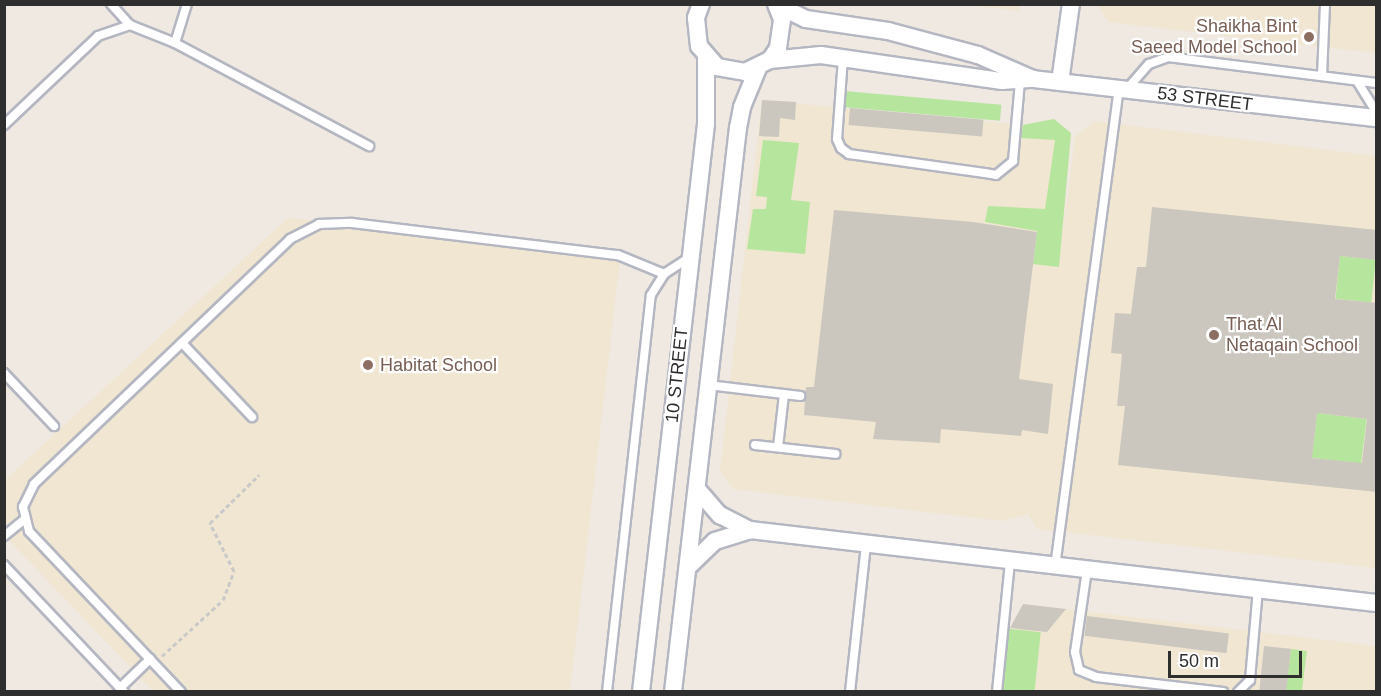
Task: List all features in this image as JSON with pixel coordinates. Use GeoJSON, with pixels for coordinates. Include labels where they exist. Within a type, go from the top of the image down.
{"type":"FeatureCollection","features":[{"type":"Feature","properties":{"kind":"street"},"geometry":{"type":"LineString","coordinates":[[701,4],[695,32],[706,58]]}},
{"type":"Feature","properties":{"kind":"street"},"geometry":{"type":"LineString","coordinates":[[1060,82],[1071,4]]}},
{"type":"Feature","properties":{"kind":"street","name":"53 STREET"},"geometry":{"type":"LineString","coordinates":[[777,5],[806,19],[888,31],[967,51],[1017,69],[1026,80]]}},
{"type":"Feature","properties":{"kind":"street","name":"10 STREET"},"geometry":{"type":"LineString","coordinates":[[673,692],[738,128],[742,107],[783,33],[777,5]]}},
{"type":"Feature","properties":{"kind":"street","name":"53 STREET"},"geometry":{"type":"LineString","coordinates":[[706,58],[731,72],[803,54],[1377,118]]}},
{"type":"Feature","properties":{"kind":"street","name":"10 STREET"},"geometry":{"type":"LineString","coordinates":[[641,692],[706,124],[706,58]]}},
{"type":"Feature","properties":{"kind":"street"},"geometry":{"type":"LineString","coordinates":[[697,489],[720,515],[750,530],[1377,603]]}},
{"type":"Feature","properties":{"kind":"street"},"geometry":{"type":"LineString","coordinates":[[688,567],[715,542],[750,530]]}},
{"type":"Feature","properties":{"kind":"lane"},"geometry":{"type":"LineString","coordinates":[[111,4],[130,25],[175,43],[369,146]]}},
{"type":"Feature","properties":{"kind":"lane"},"geometry":{"type":"LineString","coordinates":[[175,43],[187,4]]}},
{"type":"Feature","properties":{"kind":"lane"},"geometry":{"type":"LineString","coordinates":[[1322,76],[1325,4]]}},
{"type":"Feature","properties":{"kind":"lane"},"geometry":{"type":"LineString","coordinates":[[4,125],[98,36],[130,25]]}},
{"type":"Feature","properties":{"kind":"lane"},"geometry":{"type":"LineString","coordinates":[[1055,567],[1123,89],[1149,64],[1168,57],[1377,83]]}},
{"type":"Feature","properties":{"kind":"lane"},"geometry":{"type":"LineString","coordinates":[[843,58],[837,139],[841,148],[849,154],[985,174],[996,175],[1013,161],[1026,80]]}},
{"type":"Feature","properties":{"kind":"lane"},"geometry":{"type":"LineString","coordinates":[[1357,81],[1377,111]]}},
{"type":"Feature","properties":{"kind":"lane"},"geometry":{"type":"LineString","coordinates":[[181,692],[37,540],[24,520],[23,507],[34,484],[290,239],[319,224],[351,223],[618,255],[664,274]]}},
{"type":"Feature","properties":{"kind":"lane"},"geometry":{"type":"LineString","coordinates":[[607,692],[649,306],[656,283],[664,274],[691,257]]}},
{"type":"Feature","properties":{"kind":"lane"},"geometry":{"type":"LineString","coordinates":[[182,343],[252,417]]}},
{"type":"Feature","properties":{"kind":"lane"},"geometry":{"type":"LineString","coordinates":[[4,374],[54,426]]}},
{"type":"Feature","properties":{"kind":"lane"},"geometry":{"type":"LineString","coordinates":[[708,385],[800,396]]}},
{"type":"Feature","properties":{"kind":"lane"},"geometry":{"type":"LineString","coordinates":[[778,447],[784,394]]}},
{"type":"Feature","properties":{"kind":"lane"},"geometry":{"type":"LineString","coordinates":[[755,445],[836,454]]}},
{"type":"Feature","properties":{"kind":"lane"},"geometry":{"type":"LineString","coordinates":[[4,536],[24,520]]}},
{"type":"Feature","properties":{"kind":"lane"},"geometry":{"type":"LineString","coordinates":[[850,692],[866,544]]}},
{"type":"Feature","properties":{"kind":"lane"},"geometry":{"type":"LineString","coordinates":[[997,692],[1010,562]]}},
{"type":"Feature","properties":{"kind":"lane"},"geometry":{"type":"LineString","coordinates":[[4,565],[122,690],[152,661]]}},
{"type":"Feature","properties":{"kind":"lane"},"geometry":{"type":"LineString","coordinates":[[1088,570],[1075,652],[1079,670],[1096,677],[1223,692]]}},
{"type":"Feature","properties":{"kind":"lane"},"geometry":{"type":"LineString","coordinates":[[1238,692],[1250,680],[1258,589]]}},
{"type":"Feature","properties":{"kind":"path"},"geometry":{"type":"LineString","coordinates":[[152,661],[223,600],[234,571],[210,523],[259,475]]}},
{"type":"Feature","properties":{"kind":"shaded area"},"geometry":{"type":"Polygon","coordinates":[[[1020,4],[1020,11],[969,5],[1020,4]]]}},
{"type":"Feature","properties":{"kind":"shaded area","name":"Shaikha Bint Saeed Model School"},"geometry":{"type":"Polygon","coordinates":[[[1097,4],[1376,5],[1376,53],[1108,22],[1097,4]]]}},
{"type":"Feature","properties":{"kind":"shaded area"},"geometry":{"type":"Polygon","coordinates":[[[762,100],[1023,125],[1054,119],[1071,133],[1063,233],[1075,137],[1094,121],[1376,156],[1376,568],[1037,529],[1028,514],[1002,521],[733,489],[720,471],[762,100]]]}},
{"type":"Feature","properties":{"kind":"shaded area","name":"Habitat School"},"geometry":{"type":"Polygon","coordinates":[[[288,218],[621,251],[570,691],[153,691],[5,536],[5,480],[288,218]]]}},
{"type":"Feature","properties":{"kind":"shaded area"},"geometry":{"type":"Polygon","coordinates":[[[1066,609],[1376,646],[1376,691],[1007,692],[1014,626],[1066,609]]]}},
{"type":"Feature","properties":{"kind":"green space"},"geometry":{"type":"Polygon","coordinates":[[[844,91],[1001,105],[1000,121],[843,107],[844,91]]]}},
{"type":"Feature","properties":{"kind":"green space"},"geometry":{"type":"Polygon","coordinates":[[[1054,119],[1071,133],[1059,267],[1033,264],[1037,231],[985,222],[988,206],[1045,209],[1055,140],[1021,138],[1023,125],[1054,119]]]}},
{"type":"Feature","properties":{"kind":"green space"},"geometry":{"type":"Polygon","coordinates":[[[763,140],[799,143],[791,200],[810,202],[805,254],[747,249],[753,209],[766,209],[767,197],[756,196],[763,140]]]}},
{"type":"Feature","properties":{"kind":"green space"},"geometry":{"type":"Polygon","coordinates":[[[1340,256],[1376,260],[1371,303],[1336,299],[1340,256]]]}},
{"type":"Feature","properties":{"kind":"green space"},"geometry":{"type":"Polygon","coordinates":[[[1317,413],[1367,419],[1361,464],[1312,458],[1317,413]]]}},
{"type":"Feature","properties":{"kind":"green space"},"geometry":{"type":"Polygon","coordinates":[[[1001,628],[1041,632],[1034,692],[994,692],[1001,628]]]}},
{"type":"Feature","properties":{"kind":"green space"},"geometry":{"type":"Polygon","coordinates":[[[1291,649],[1307,651],[1302,692],[1286,692],[1291,649]]]}},
{"type":"Feature","properties":{"kind":"building"},"geometry":{"type":"Polygon","coordinates":[[[762,100],[796,102],[795,120],[780,118],[779,137],[759,136],[762,100]]]}},
{"type":"Feature","properties":{"kind":"building"},"geometry":{"type":"Polygon","coordinates":[[[850,108],[983,120],[982,137],[849,125],[850,108]]]}},
{"type":"Feature","properties":{"kind":"building"},"geometry":{"type":"Polygon","coordinates":[[[1152,207],[1377,230],[1377,260],[1340,256],[1335,299],[1377,303],[1377,492],[1118,465],[1125,406],[1117,406],[1122,354],[1111,353],[1115,313],[1131,314],[1137,267],[1146,267],[1152,207]],[[1317,413],[1312,458],[1362,463],[1367,419],[1317,413]]]}},
{"type":"Feature","properties":{"kind":"building"},"geometry":{"type":"Polygon","coordinates":[[[834,210],[973,222],[1037,232],[1019,379],[1053,384],[1048,434],[1022,430],[1021,436],[941,429],[940,443],[873,439],[876,422],[804,415],[806,387],[814,387],[834,210]]]}},
{"type":"Feature","properties":{"kind":"building"},"geometry":{"type":"Polygon","coordinates":[[[1023,604],[1066,609],[1047,632],[1010,628],[1023,604]]]}},
{"type":"Feature","properties":{"kind":"building"},"geometry":{"type":"Polygon","coordinates":[[[1087,616],[1229,633],[1226,653],[1085,636],[1087,616]]]}},
{"type":"Feature","properties":{"kind":"building"},"geometry":{"type":"Polygon","coordinates":[[[1264,646],[1291,649],[1286,692],[1259,692],[1264,646]]]}},
{"type":"Feature","properties":{"kind":"place","name":"Shaikha Bint Saeed Model School"},"geometry":{"type":"Point","coordinates":[1309,37]}},
{"type":"Feature","properties":{"kind":"place","name":"That Al Netaqain School"},"geometry":{"type":"Point","coordinates":[1214,335]}},
{"type":"Feature","properties":{"kind":"place","name":"Habitat School"},"geometry":{"type":"Point","coordinates":[368,365]}}]}
